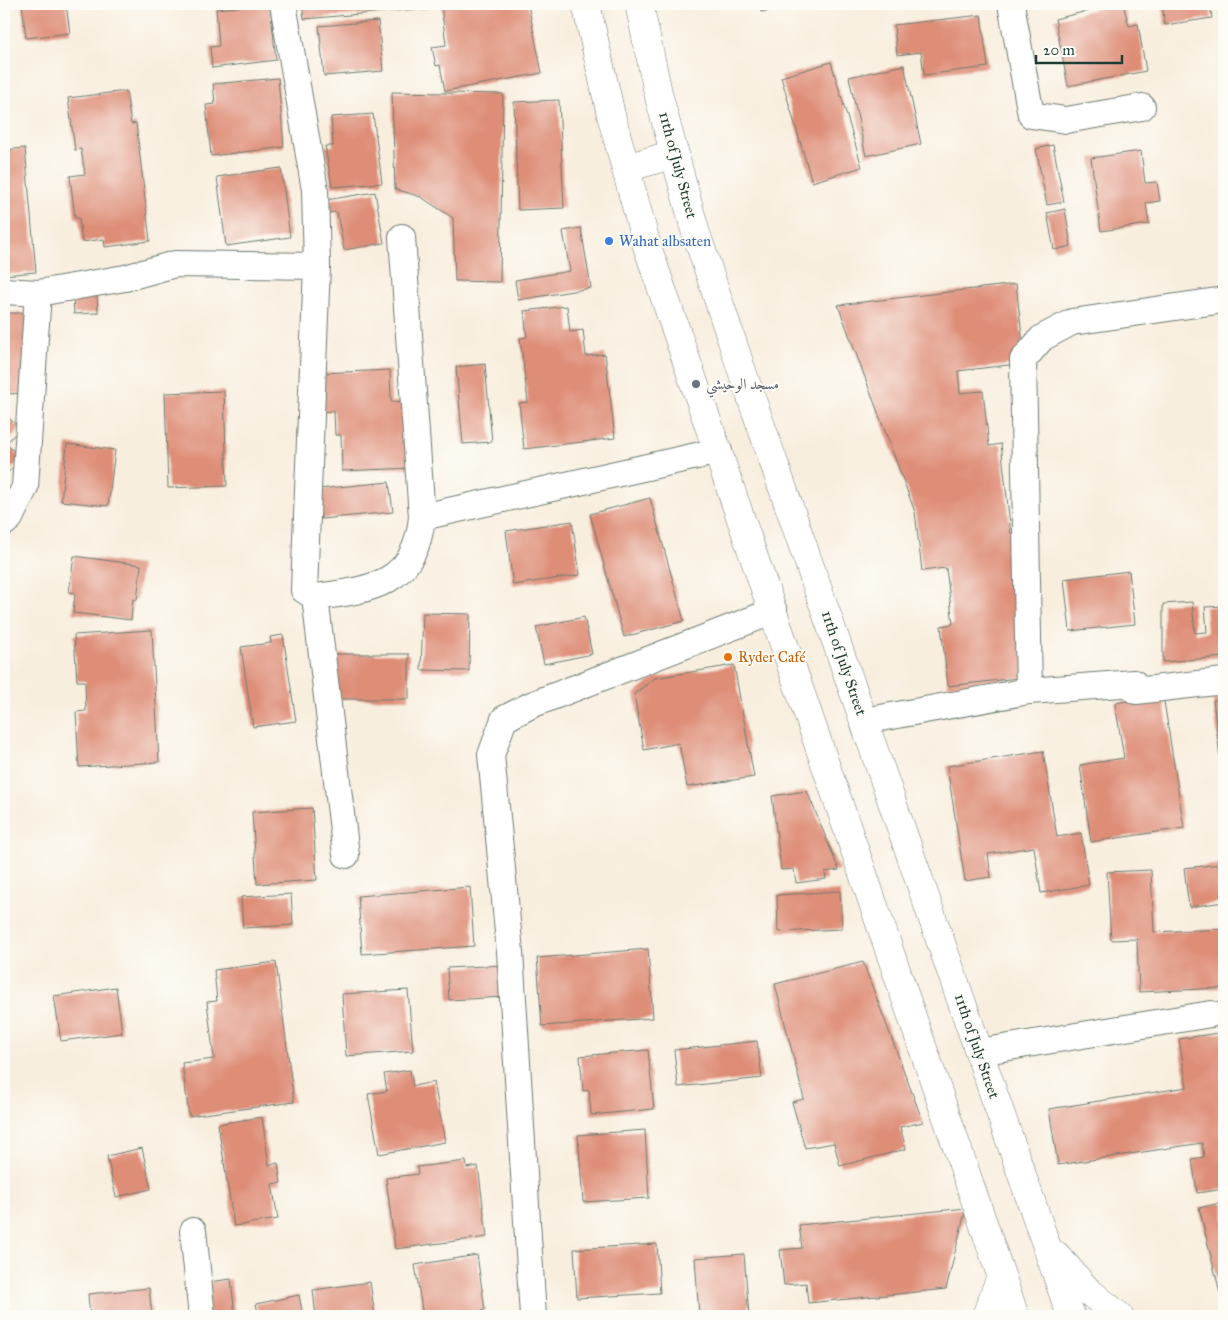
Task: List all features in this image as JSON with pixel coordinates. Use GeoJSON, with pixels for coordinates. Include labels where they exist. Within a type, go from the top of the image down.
{"type":"FeatureCollection","features":[{"type":"Feature","properties":{"kind":"highway"},"geometry":{"type":"LineString","coordinates":[[586,4],[647,246],[1015,1316]]}},
{"type":"Feature","properties":{"kind":"highway","name":"11th of July Street"},"geometry":{"type":"LineString","coordinates":[[638,4],[659,97],[695,230],[1071,1316]]}},
{"type":"Feature","properties":{"kind":"highway"},"geometry":{"type":"LineString","coordinates":[[626,168],[675,154]]}},
{"type":"Feature","properties":{"kind":"highway"},"geometry":{"type":"LineString","coordinates":[[1046,1242],[1065,1268],[1088,1291],[1120,1316]]}},
{"type":"Feature","properties":{"kind":"highway"},"geometry":{"type":"LineString","coordinates":[[986,1316],[1001,1276]]}},
{"type":"Feature","properties":{"kind":"street"},"geometry":{"type":"LineString","coordinates":[[283,4],[315,190],[317,266],[304,590],[315,597],[372,587],[393,577],[407,564],[420,533],[422,517],[402,236]]}},
{"type":"Feature","properties":{"kind":"street"},"geometry":{"type":"LineString","coordinates":[[1011,4],[1032,115],[1066,120],[1142,107]]}},
{"type":"Feature","properties":{"kind":"street"},"geometry":{"type":"LineString","coordinates":[[4,291],[38,293],[125,278],[175,264],[317,266]]}},
{"type":"Feature","properties":{"kind":"street"},"geometry":{"type":"LineString","coordinates":[[4,523],[10,518],[25,487],[38,293]]}},
{"type":"Feature","properties":{"kind":"street"},"geometry":{"type":"LineString","coordinates":[[1029,691],[1024,360],[1042,338],[1072,322],[1224,300]]}},
{"type":"Feature","properties":{"kind":"street"},"geometry":{"type":"LineString","coordinates":[[422,517],[719,451]]}},
{"type":"Feature","properties":{"kind":"street"},"geometry":{"type":"LineString","coordinates":[[315,597],[346,855]]}},
{"type":"Feature","properties":{"kind":"street"},"geometry":{"type":"LineString","coordinates":[[533,1316],[510,952],[491,756],[504,719],[524,708],[774,611]]}},
{"type":"Feature","properties":{"kind":"street"},"geometry":{"type":"LineString","coordinates":[[864,721],[1029,691],[1134,683],[1136,691],[1224,681]]}},
{"type":"Feature","properties":{"kind":"street"},"geometry":{"type":"LineString","coordinates":[[979,1052],[1211,1014]]}},
{"type":"Feature","properties":{"kind":"street"},"geometry":{"type":"LineString","coordinates":[[192,1231],[202,1316]]}},
{"type":"Feature","properties":{"kind":"building"},"geometry":{"type":"Polygon","coordinates":[[[22,4],[66,4],[70,33],[26,38],[22,4]]]}},
{"type":"Feature","properties":{"kind":"building"},"geometry":{"type":"Polygon","coordinates":[[[270,4],[276,60],[212,68],[210,47],[219,46],[216,9],[270,4]]]}},
{"type":"Feature","properties":{"kind":"building"},"geometry":{"type":"Polygon","coordinates":[[[302,4],[428,4],[429,8],[304,19],[302,4]]]}},
{"type":"Feature","properties":{"kind":"building"},"geometry":{"type":"Polygon","coordinates":[[[441,4],[528,4],[542,73],[445,91],[440,65],[436,66],[432,47],[446,45],[441,4]]]}},
{"type":"Feature","properties":{"kind":"building"},"geometry":{"type":"Polygon","coordinates":[[[760,4],[805,4],[805,5],[761,12],[760,4]]]}},
{"type":"Feature","properties":{"kind":"building"},"geometry":{"type":"Polygon","coordinates":[[[1116,4],[1123,4],[1129,26],[1138,24],[1146,71],[1068,86],[1055,19],[1116,4]]]}},
{"type":"Feature","properties":{"kind":"building"},"geometry":{"type":"Polygon","coordinates":[[[1162,4],[1210,4],[1212,18],[1165,25],[1162,4]]]}},
{"type":"Feature","properties":{"kind":"building"},"geometry":{"type":"Polygon","coordinates":[[[981,15],[988,67],[924,75],[921,52],[897,55],[894,25],[981,15]]]}},
{"type":"Feature","properties":{"kind":"building"},"geometry":{"type":"Polygon","coordinates":[[[378,21],[383,71],[324,76],[319,26],[378,21]]]}},
{"type":"Feature","properties":{"kind":"building"},"geometry":{"type":"Polygon","coordinates":[[[831,62],[862,167],[812,182],[781,77],[831,62]]]}},
{"type":"Feature","properties":{"kind":"building"},"geometry":{"type":"Polygon","coordinates":[[[904,65],[921,144],[866,156],[849,77],[904,65]]]}},
{"type":"Feature","properties":{"kind":"building"},"geometry":{"type":"Polygon","coordinates":[[[278,78],[284,147],[211,156],[206,105],[215,104],[213,84],[278,78]]]}},
{"type":"Feature","properties":{"kind":"building"},"geometry":{"type":"Polygon","coordinates":[[[126,91],[131,124],[136,123],[150,241],[105,247],[104,239],[82,242],[79,218],[75,218],[70,176],[85,174],[81,149],[75,150],[68,98],[126,91]]]}},
{"type":"Feature","properties":{"kind":"building"},"geometry":{"type":"Polygon","coordinates":[[[392,92],[503,94],[500,282],[455,281],[453,218],[421,197],[395,189],[392,92]]]}},
{"type":"Feature","properties":{"kind":"building"},"geometry":{"type":"Polygon","coordinates":[[[559,100],[564,208],[518,210],[514,102],[559,100]]]}},
{"type":"Feature","properties":{"kind":"building"},"geometry":{"type":"Polygon","coordinates":[[[373,114],[382,183],[332,187],[325,146],[333,146],[331,117],[373,114]]]}},
{"type":"Feature","properties":{"kind":"building"},"geometry":{"type":"Polygon","coordinates":[[[1053,145],[1064,202],[1047,205],[1036,149],[1053,145]]]}},
{"type":"Feature","properties":{"kind":"building"},"geometry":{"type":"Polygon","coordinates":[[[25,148],[36,272],[4,275],[4,150],[25,148]]]}},
{"type":"Feature","properties":{"kind":"building"},"geometry":{"type":"Polygon","coordinates":[[[1141,151],[1145,183],[1157,182],[1160,201],[1146,203],[1149,224],[1101,231],[1091,158],[1141,151]]]}},
{"type":"Feature","properties":{"kind":"building"},"geometry":{"type":"Polygon","coordinates":[[[281,168],[290,237],[226,246],[217,177],[281,168]]]}},
{"type":"Feature","properties":{"kind":"building"},"geometry":{"type":"Polygon","coordinates":[[[375,192],[384,243],[344,250],[337,212],[328,213],[326,200],[375,192]]]}},
{"type":"Feature","properties":{"kind":"building"},"geometry":{"type":"Polygon","coordinates":[[[1065,209],[1071,246],[1054,250],[1047,213],[1065,209]]]}},
{"type":"Feature","properties":{"kind":"building"},"geometry":{"type":"Polygon","coordinates":[[[581,228],[591,288],[518,300],[515,280],[570,271],[563,231],[581,228]]]}},
{"type":"Feature","properties":{"kind":"building"},"geometry":{"type":"Polygon","coordinates":[[[1016,284],[1025,363],[958,371],[960,393],[983,391],[989,446],[1001,444],[1011,534],[1022,533],[1027,677],[948,686],[941,626],[953,624],[946,568],[922,571],[915,512],[838,305],[1016,284]]]}},
{"type":"Feature","properties":{"kind":"building"},"geometry":{"type":"Polygon","coordinates":[[[97,293],[98,313],[74,314],[73,295],[97,293]]]}},
{"type":"Feature","properties":{"kind":"building"},"geometry":{"type":"Polygon","coordinates":[[[567,306],[570,332],[583,330],[586,356],[605,354],[615,438],[524,449],[519,403],[528,402],[520,338],[527,337],[524,311],[567,306]]]}},
{"type":"Feature","properties":{"kind":"building"},"geometry":{"type":"Polygon","coordinates":[[[4,313],[28,313],[30,393],[4,394],[4,313]]]}},
{"type":"Feature","properties":{"kind":"building"},"geometry":{"type":"Polygon","coordinates":[[[485,364],[492,442],[463,444],[456,367],[485,364]]]}},
{"type":"Feature","properties":{"kind":"building"},"geometry":{"type":"Polygon","coordinates":[[[390,370],[391,402],[411,401],[413,468],[342,471],[341,435],[335,435],[334,411],[321,412],[320,373],[390,370]]]}},
{"type":"Feature","properties":{"kind":"building"},"geometry":{"type":"Polygon","coordinates":[[[224,391],[227,486],[168,488],[165,393],[224,391]]]}},
{"type":"Feature","properties":{"kind":"building"},"geometry":{"type":"Polygon","coordinates":[[[4,414],[20,428],[6,444],[22,458],[4,477],[4,414]]]}},
{"type":"Feature","properties":{"kind":"building"},"geometry":{"type":"Polygon","coordinates":[[[67,444],[115,450],[108,506],[61,501],[67,444]]]}},
{"type":"Feature","properties":{"kind":"building"},"geometry":{"type":"Polygon","coordinates":[[[389,482],[393,512],[321,519],[318,489],[389,482]]]}},
{"type":"Feature","properties":{"kind":"building"},"geometry":{"type":"Polygon","coordinates":[[[650,498],[684,621],[624,637],[590,514],[650,498]]]}},
{"type":"Feature","properties":{"kind":"building"},"geometry":{"type":"Polygon","coordinates":[[[572,521],[580,575],[513,585],[506,531],[572,521]]]}},
{"type":"Feature","properties":{"kind":"building"},"geometry":{"type":"Polygon","coordinates":[[[74,556],[141,565],[137,600],[133,599],[131,620],[73,613],[75,593],[69,592],[74,556]]]}},
{"type":"Feature","properties":{"kind":"building"},"geometry":{"type":"Polygon","coordinates":[[[1129,571],[1135,624],[1070,631],[1064,579],[1129,571]]]}},
{"type":"Feature","properties":{"kind":"building"},"geometry":{"type":"Polygon","coordinates":[[[1192,602],[1195,633],[1207,632],[1205,607],[1224,606],[1224,657],[1163,662],[1163,604],[1192,602]]]}},
{"type":"Feature","properties":{"kind":"building"},"geometry":{"type":"Polygon","coordinates":[[[423,613],[470,614],[469,671],[421,670],[423,613]]]}},
{"type":"Feature","properties":{"kind":"building"},"geometry":{"type":"Polygon","coordinates":[[[584,617],[592,654],[544,664],[536,627],[584,617]]]}},
{"type":"Feature","properties":{"kind":"building"},"geometry":{"type":"Polygon","coordinates":[[[152,630],[159,762],[79,767],[76,712],[86,711],[85,681],[77,681],[74,635],[152,630]]]}},
{"type":"Feature","properties":{"kind":"building"},"geometry":{"type":"Polygon","coordinates":[[[283,635],[296,721],[253,727],[241,647],[271,643],[270,637],[283,635]]]}},
{"type":"Feature","properties":{"kind":"building"},"geometry":{"type":"Polygon","coordinates":[[[333,654],[409,654],[409,699],[333,699],[333,654]]]}},
{"type":"Feature","properties":{"kind":"building"},"geometry":{"type":"Polygon","coordinates":[[[734,665],[754,777],[687,787],[679,743],[644,750],[634,694],[655,678],[734,665]]]}},
{"type":"Feature","properties":{"kind":"building"},"geometry":{"type":"Polygon","coordinates":[[[1163,695],[1184,828],[1091,842],[1080,765],[1124,758],[1115,703],[1163,695]]]}},
{"type":"Feature","properties":{"kind":"building"},"geometry":{"type":"Polygon","coordinates":[[[1224,699],[1224,774],[1222,774],[1213,700],[1224,699]]]}},
{"type":"Feature","properties":{"kind":"building"},"geometry":{"type":"Polygon","coordinates":[[[1043,751],[1057,837],[1081,833],[1089,885],[1041,893],[1034,847],[988,854],[991,877],[965,881],[947,766],[1043,751]]]}},
{"type":"Feature","properties":{"kind":"building"},"geometry":{"type":"Polygon","coordinates":[[[807,791],[839,870],[825,872],[826,879],[796,883],[794,869],[781,870],[772,796],[807,791]]]}},
{"type":"Feature","properties":{"kind":"building"},"geometry":{"type":"Polygon","coordinates":[[[312,808],[317,880],[257,884],[252,812],[312,808]]]}},
{"type":"Feature","properties":{"kind":"building"},"geometry":{"type":"Polygon","coordinates":[[[1221,864],[1224,902],[1189,907],[1184,868],[1221,864]]]}},
{"type":"Feature","properties":{"kind":"building"},"geometry":{"type":"Polygon","coordinates":[[[1151,870],[1154,932],[1224,929],[1224,988],[1139,992],[1137,939],[1111,940],[1107,872],[1151,870]]]}},
{"type":"Feature","properties":{"kind":"building"},"geometry":{"type":"Polygon","coordinates":[[[470,887],[474,946],[362,954],[358,896],[470,887]]]}},
{"type":"Feature","properties":{"kind":"building"},"geometry":{"type":"Polygon","coordinates":[[[840,891],[842,929],[778,932],[777,895],[840,891]]]}},
{"type":"Feature","properties":{"kind":"building"},"geometry":{"type":"Polygon","coordinates":[[[291,894],[293,925],[243,928],[241,897],[291,894]]]}},
{"type":"Feature","properties":{"kind":"building"},"geometry":{"type":"Polygon","coordinates":[[[648,949],[653,1018],[542,1026],[537,958],[648,949]]]}},
{"type":"Feature","properties":{"kind":"building"},"geometry":{"type":"Polygon","coordinates":[[[276,962],[294,1102],[189,1116],[182,1063],[214,1059],[207,1002],[217,1001],[214,970],[276,962]]]}},
{"type":"Feature","properties":{"kind":"building"},"geometry":{"type":"Polygon","coordinates":[[[863,962],[923,1122],[900,1127],[906,1149],[840,1166],[834,1143],[805,1148],[792,1102],[804,1099],[775,984],[863,962]]]}},
{"type":"Feature","properties":{"kind":"building"},"geometry":{"type":"Polygon","coordinates":[[[503,965],[504,997],[449,1000],[447,968],[503,965]]]}},
{"type":"Feature","properties":{"kind":"building"},"geometry":{"type":"Polygon","coordinates":[[[116,987],[122,1033],[61,1041],[54,996],[116,987]]]}},
{"type":"Feature","properties":{"kind":"building"},"geometry":{"type":"Polygon","coordinates":[[[408,990],[413,1051],[346,1056],[342,994],[408,990]]]}},
{"type":"Feature","properties":{"kind":"building"},"geometry":{"type":"Polygon","coordinates":[[[1224,1032],[1224,1189],[1197,1193],[1192,1159],[1204,1157],[1202,1143],[1058,1165],[1049,1109],[1187,1087],[1179,1039],[1224,1032]]]}},
{"type":"Feature","properties":{"kind":"building"},"geometry":{"type":"Polygon","coordinates":[[[757,1041],[762,1078],[678,1087],[674,1050],[757,1041]]]}},
{"type":"Feature","properties":{"kind":"building"},"geometry":{"type":"Polygon","coordinates":[[[648,1050],[654,1109],[591,1115],[589,1090],[583,1091],[580,1056],[648,1050]]]}},
{"type":"Feature","properties":{"kind":"building"},"geometry":{"type":"Polygon","coordinates":[[[410,1070],[413,1086],[434,1082],[445,1142],[379,1154],[368,1094],[387,1091],[384,1074],[410,1070]]]}},
{"type":"Feature","properties":{"kind":"building"},"geometry":{"type":"Polygon","coordinates":[[[262,1117],[269,1165],[278,1163],[281,1183],[272,1184],[278,1219],[234,1226],[218,1124],[262,1117]]]}},
{"type":"Feature","properties":{"kind":"building"},"geometry":{"type":"Polygon","coordinates":[[[645,1130],[649,1198],[583,1202],[578,1135],[645,1130]]]}},
{"type":"Feature","properties":{"kind":"building"},"geometry":{"type":"Polygon","coordinates":[[[142,1148],[151,1189],[116,1197],[107,1156],[142,1148]]]}},
{"type":"Feature","properties":{"kind":"building"},"geometry":{"type":"Polygon","coordinates":[[[466,1161],[467,1168],[478,1166],[487,1237],[395,1249],[386,1178],[418,1174],[417,1167],[466,1161]]]}},
{"type":"Feature","properties":{"kind":"building"},"geometry":{"type":"Polygon","coordinates":[[[1224,1202],[1224,1309],[1199,1208],[1224,1202]]]}},
{"type":"Feature","properties":{"kind":"building"},"geometry":{"type":"Polygon","coordinates":[[[966,1208],[946,1289],[808,1303],[806,1283],[784,1285],[780,1250],[802,1248],[799,1225],[966,1208]]]}},
{"type":"Feature","properties":{"kind":"building"},"geometry":{"type":"Polygon","coordinates":[[[657,1244],[660,1293],[577,1298],[574,1249],[657,1244]]]}},
{"type":"Feature","properties":{"kind":"building"},"geometry":{"type":"Polygon","coordinates":[[[744,1254],[749,1316],[699,1316],[695,1258],[744,1254]]]}},
{"type":"Feature","properties":{"kind":"building"},"geometry":{"type":"Polygon","coordinates":[[[477,1255],[485,1310],[447,1316],[423,1316],[415,1265],[477,1255]]]}},
{"type":"Feature","properties":{"kind":"building"},"geometry":{"type":"Polygon","coordinates":[[[231,1279],[235,1316],[205,1316],[201,1283],[231,1279]]]}},
{"type":"Feature","properties":{"kind":"building"},"geometry":{"type":"Polygon","coordinates":[[[370,1282],[375,1316],[316,1316],[313,1290],[370,1282]]]}},
{"type":"Feature","properties":{"kind":"building"},"geometry":{"type":"Polygon","coordinates":[[[149,1288],[152,1316],[90,1316],[88,1294],[149,1288]]]}},
{"type":"Feature","properties":{"kind":"building"},"geometry":{"type":"Polygon","coordinates":[[[299,1295],[303,1316],[259,1316],[256,1304],[299,1295]]]}},
{"type":"Feature","properties":{"kind":"place","name":"Wahat albsaten"},"geometry":{"type":"Point","coordinates":[609,241]}},
{"type":"Feature","properties":{"kind":"place","name":"مسجد الوحيشي"},"geometry":{"type":"Point","coordinates":[696,384]}},
{"type":"Feature","properties":{"kind":"place","name":"Ryder Café"},"geometry":{"type":"Point","coordinates":[728,657]}}]}
